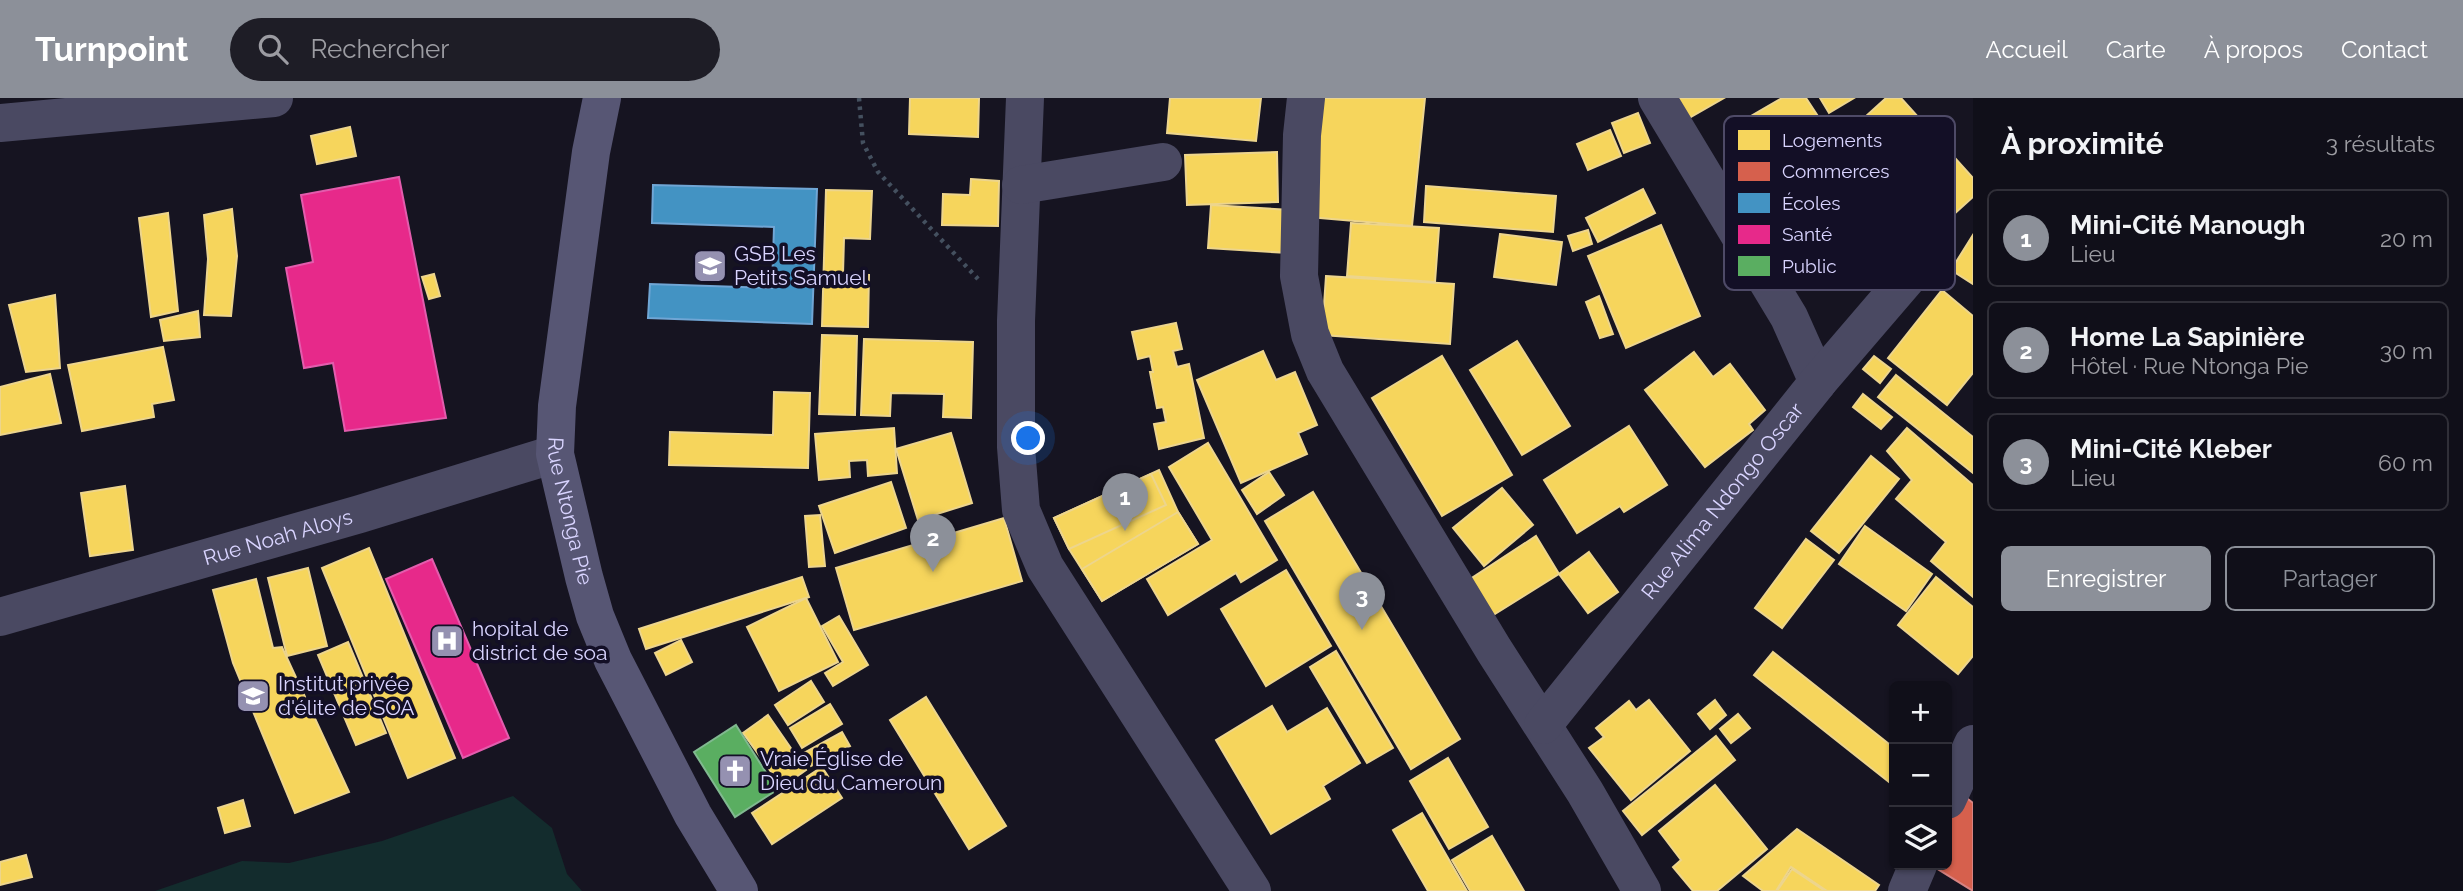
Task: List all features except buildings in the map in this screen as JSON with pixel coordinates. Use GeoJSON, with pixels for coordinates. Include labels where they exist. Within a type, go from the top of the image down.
{"type":"FeatureCollection","features":[{"type":"Feature","properties":{"kind":"street"},"geometry":{"type":"LineString","coordinates":[[0,123],[274,98]]}},
{"type":"Feature","properties":{"kind":"street","name":"Rue Ntonga Pie"},"geometry":{"type":"LineString","coordinates":[[602,98],[591,152],[560,379],[555,454],[584,577],[612,660],[693,815],[739,891]]}},
{"type":"Feature","properties":{"kind":"street"},"geometry":{"type":"LineString","coordinates":[[1025,98],[1016,321],[1016,447],[1021,510],[1045,567],[1252,891]]}},
{"type":"Feature","properties":{"kind":"street"},"geometry":{"type":"LineString","coordinates":[[1306,98],[1302,135],[1299,276],[1310,334],[1325,371],[1642,891]]}},
{"type":"Feature","properties":{"kind":"street","name":"Rue Alima Ndongo Oscar"},"geometry":{"type":"LineString","coordinates":[[1657,98],[1724,209]]}},
{"type":"Feature","properties":{"kind":"street"},"geometry":{"type":"LineString","coordinates":[[1021,185],[1163,163]]}},
{"type":"Feature","properties":{"kind":"street","name":"Rue Alima Ndongo Oscar"},"geometry":{"type":"LineString","coordinates":[[1543,726],[1818,382],[1789,317],[1773,290]]}},
{"type":"Feature","properties":{"kind":"street"},"geometry":{"type":"LineString","coordinates":[[1818,382],[1897,290]]}},
{"type":"Feature","properties":{"kind":"street","name":"Rue Noah Aloys"},"geometry":{"type":"LineString","coordinates":[[0,617],[360,514],[555,454]]}},
{"type":"Feature","properties":{"kind":"street"},"geometry":{"type":"LineString","coordinates":[[1952,789],[1973,744]]}},
{"type":"Feature","properties":{"kind":"street"},"geometry":{"type":"LineString","coordinates":[[1907,891],[1916,870]]}},
{"type":"Feature","properties":{"kind":"path"},"geometry":{"type":"LineString","coordinates":[[859,98],[863,143],[878,172],[1016,321]]}},
{"type":"Feature","properties":{"kind":"green space"},"geometry":{"type":"Polygon","coordinates":[[[513,796],[552,828],[567,874],[582,891],[155,891],[242,861],[289,863],[382,841],[513,796]]]}},
{"type":"Feature","properties":{"kind":"place","name":"GSB Les Petits Samuel"},"geometry":{"type":"Point","coordinates":[710,266]}},
{"type":"Feature","properties":{"kind":"place","name":"Mini-Cité Manough"},"geometry":{"type":"Point","coordinates":[1125,531]}},
{"type":"Feature","properties":{"kind":"place","name":"Home La Sapinière"},"geometry":{"type":"Point","coordinates":[933,572]}},
{"type":"Feature","properties":{"kind":"place","name":"Mini-Cité Kleber"},"geometry":{"type":"Point","coordinates":[1362,630]}},
{"type":"Feature","properties":{"kind":"place","name":"hopital de district de soa"},"geometry":{"type":"Point","coordinates":[447,641]}},
{"type":"Feature","properties":{"kind":"place","name":"Institut privée d'élite de SOA"},"geometry":{"type":"Point","coordinates":[253,696]}},
{"type":"Feature","properties":{"kind":"place","name":"Vraie Église de Dieu du Cameroun"},"geometry":{"type":"Point","coordinates":[735,771]}}]}
